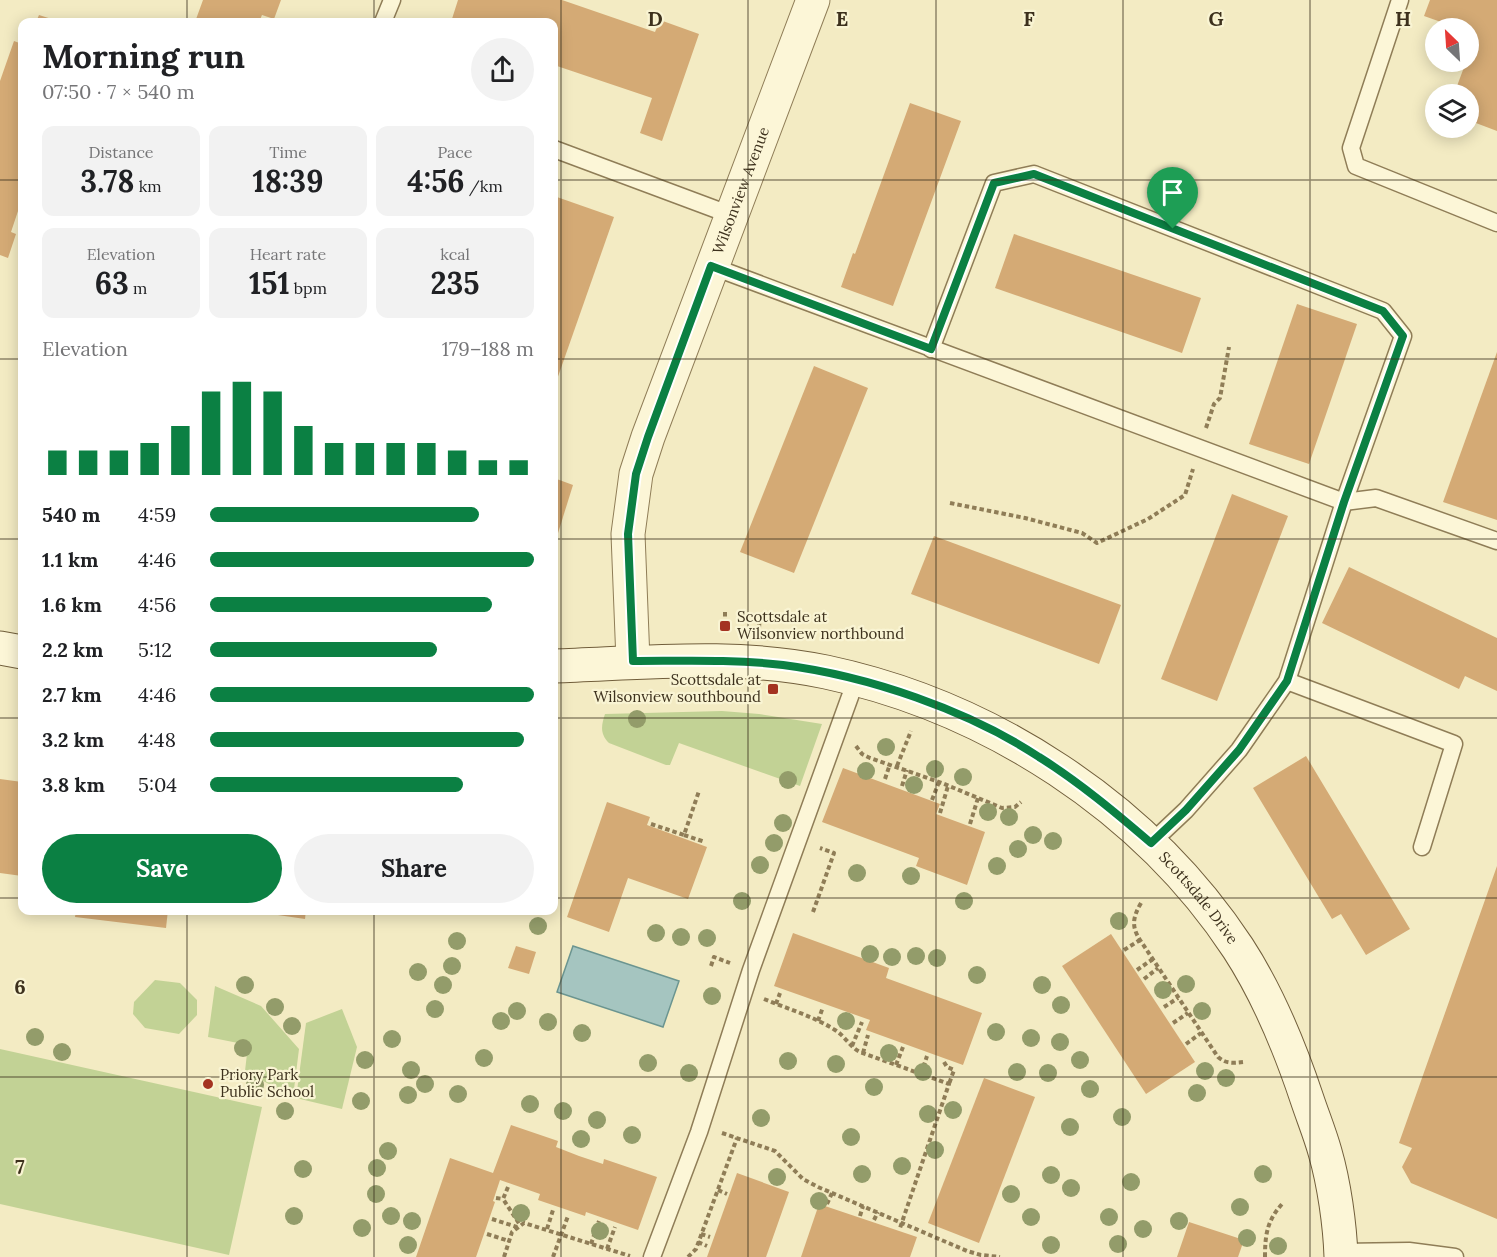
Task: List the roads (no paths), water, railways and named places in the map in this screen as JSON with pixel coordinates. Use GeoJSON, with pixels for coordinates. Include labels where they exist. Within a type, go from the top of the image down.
{"type":"FeatureCollection","features":[{"type":"Feature","properties":{"kind":"street","name":"Wilsonview Avenue"},"geometry":{"type":"LineString","coordinates":[[633,661],[628,534],[636,474],[711,266],[813,0]]}},
{"type":"Feature","properties":{"kind":"street"},"geometry":{"type":"LineString","coordinates":[[0,648],[18,651]]}},
{"type":"Feature","properties":{"kind":"street","name":"Scottsdale Drive"},"geometry":{"type":"LineString","coordinates":[[558,666],[633,661],[743,662],[825,672],[856,680],[922,700],[971,720],[1039,757],[1114,811],[1182,874],[1238,948],[1279,1027],[1298,1073],[1326,1154],[1341,1254]]}},
{"type":"Feature","properties":{"kind":"lane"},"geometry":{"type":"LineString","coordinates":[[385,18],[392,0]]}},
{"type":"Feature","properties":{"kind":"lane"},"geometry":{"type":"LineString","coordinates":[[1400,0],[1351,148],[1356,166],[1497,223]]}},
{"type":"Feature","properties":{"kind":"lane"},"geometry":{"type":"LineString","coordinates":[[558,150],[731,215]]}},
{"type":"Feature","properties":{"kind":"lane"},"geometry":{"type":"LineString","coordinates":[[931,349],[994,183],[1034,174],[1383,311],[1403,336],[1344,502],[1287,681],[1239,750],[1186,810],[1151,843]]}},
{"type":"Feature","properties":{"kind":"lane"},"geometry":{"type":"LineString","coordinates":[[711,266],[1344,502],[1376,498],[1497,541]]}},
{"type":"Feature","properties":{"kind":"lane"},"geometry":{"type":"LineString","coordinates":[[652,1257],[701,1126],[744,991],[856,680]]}},
{"type":"Feature","properties":{"kind":"lane"},"geometry":{"type":"LineString","coordinates":[[1287,681],[1454,744],[1422,847]]}},
{"type":"Feature","properties":{"kind":"lane"},"geometry":{"type":"LineString","coordinates":[[1341,1254],[1409,1251],[1455,1257]]}},
{"type":"Feature","properties":{"kind":"water"},"geometry":{"type":"Polygon","coordinates":[[[573,946],[679,981],[663,1027],[557,992],[573,946]]]}},
{"type":"Feature","properties":{"kind":"place","name":"Scottsdale at Wilsonview northbound"},"geometry":{"type":"Point","coordinates":[725,626]}},
{"type":"Feature","properties":{"kind":"place","name":"Scottsdale at Wilsonview southbound"},"geometry":{"type":"Point","coordinates":[773,689]}},
{"type":"Feature","properties":{"kind":"place","name":"Priory Park Public School"},"geometry":{"type":"Point","coordinates":[208,1084]}}]}
